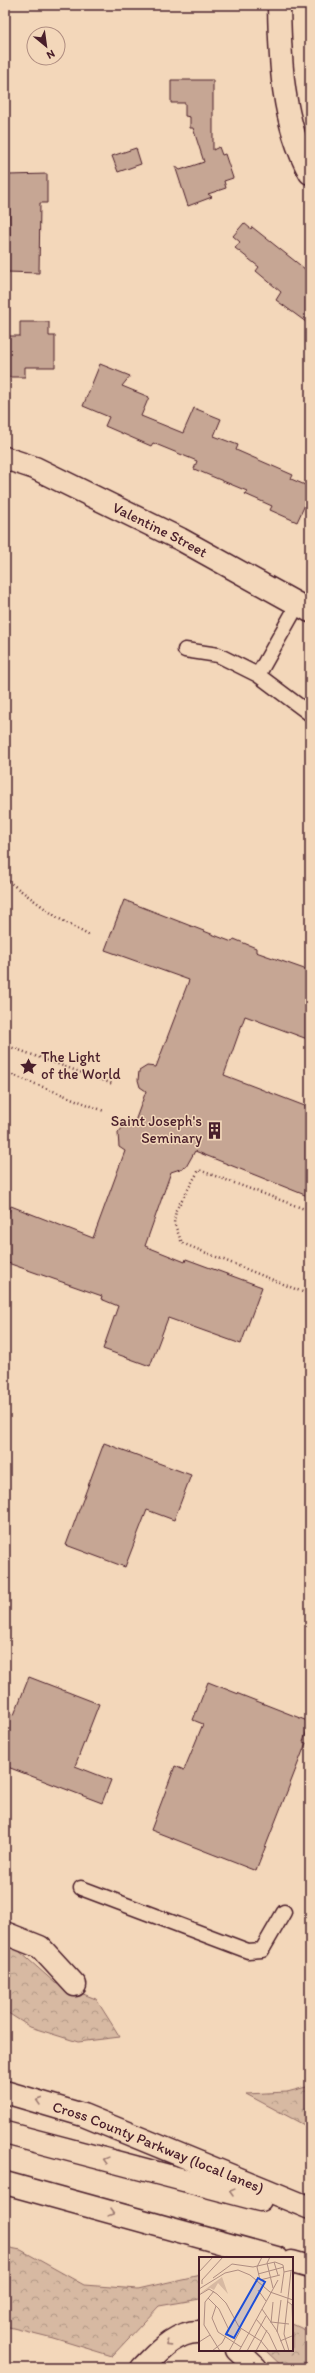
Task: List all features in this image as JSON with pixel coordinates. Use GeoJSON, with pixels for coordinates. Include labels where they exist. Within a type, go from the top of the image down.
{"type":"FeatureCollection","features":[{"type":"Feature","properties":{"kind":"main road"},"geometry":{"type":"LineString","coordinates":[[279,5],[280,48],[290,126],[310,173]]}},
{"type":"Feature","properties":{"kind":"main road","name":"Valentine Street"},"geometry":{"type":"LineString","coordinates":[[5,458],[35,468],[180,539],[304,608]]}},
{"type":"Feature","properties":{"kind":"main road"},"geometry":{"type":"LineString","coordinates":[[5,1933],[40,1947],[75,1985]]}},
{"type":"Feature","properties":{"kind":"main road","name":"Cross County Parkway (local lanes)"},"geometry":{"type":"LineString","coordinates":[[5,2092],[83,2115],[310,2208]]}},
{"type":"Feature","properties":{"kind":"main road"},"geometry":{"type":"LineString","coordinates":[[5,2133],[310,2213]]}},
{"type":"Feature","properties":{"kind":"main road"},"geometry":{"type":"LineString","coordinates":[[5,2183],[273,2257]]}},
{"type":"Feature","properties":{"kind":"main road"},"geometry":{"type":"LineString","coordinates":[[5,2193],[73,2202]]}},
{"type":"Feature","properties":{"kind":"main road"},"geometry":{"type":"LineString","coordinates":[[293,2262],[310,2267]]}},
{"type":"Feature","properties":{"kind":"main road"},"geometry":{"type":"LineString","coordinates":[[142,2368],[165,2346],[191,2331],[199,2332]]}},
{"type":"Feature","properties":{"kind":"main road"},"geometry":{"type":"LineString","coordinates":[[238,2351],[256,2368]]}},
{"type":"Feature","properties":{"kind":"lane"},"geometry":{"type":"LineString","coordinates":[[258,675],[304,608]]}},
{"type":"Feature","properties":{"kind":"lane"},"geometry":{"type":"LineString","coordinates":[[185,650],[218,655],[258,675],[310,714]]}},
{"type":"Feature","properties":{"kind":"lane"},"geometry":{"type":"LineString","coordinates":[[81,1888],[248,1951],[262,1950],[284,1912]]}},
{"type":"Feature","properties":{"kind":"path"},"geometry":{"type":"LineString","coordinates":[[5,879],[58,918],[90,936]]}},
{"type":"Feature","properties":{"kind":"path"},"geometry":{"type":"LineString","coordinates":[[5,1046],[113,1084]]}},
{"type":"Feature","properties":{"kind":"path"},"geometry":{"type":"LineString","coordinates":[[5,1072],[104,1110]]}},
{"type":"Feature","properties":{"kind":"path"},"geometry":{"type":"LineString","coordinates":[[310,1211],[199,1170],[176,1210],[174,1223],[182,1243],[310,1295]]}},
{"type":"Feature","properties":{"kind":"green space"},"geometry":{"type":"Polygon","coordinates":[[[5,1942],[11,1944],[55,1983],[96,1999],[120,2037],[78,2042],[30,2027],[5,2011],[5,1942]]]}},
{"type":"Feature","properties":{"kind":"green space"},"geometry":{"type":"Polygon","coordinates":[[[310,2086],[310,2128],[246,2094],[287,2092],[310,2086]]]}},
{"type":"Feature","properties":{"kind":"green space"},"geometry":{"type":"Polygon","coordinates":[[[5,2247],[21,2250],[84,2285],[138,2289],[199,2275],[199,2299],[159,2306],[112,2356],[53,2338],[5,2326],[5,2247]]]}},
{"type":"Feature","properties":{"kind":"green space"},"geometry":{"type":"Polygon","coordinates":[[[293,2324],[310,2332],[310,2368],[284,2368],[266,2351],[293,2351],[293,2324]]]}},
{"type":"Feature","properties":{"kind":"building"},"geometry":{"type":"Polygon","coordinates":[[[171,80],[213,80],[213,150],[219,147],[222,155],[225,154],[233,178],[224,181],[226,188],[208,194],[212,197],[188,206],[175,166],[180,170],[204,162],[193,128],[190,128],[190,117],[185,116],[185,103],[171,103],[171,80]]]}},
{"type":"Feature","properties":{"kind":"building"},"geometry":{"type":"Polygon","coordinates":[[[136,148],[141,164],[118,172],[112,156],[136,148]]]}},
{"type":"Feature","properties":{"kind":"building"},"geometry":{"type":"Polygon","coordinates":[[[47,174],[47,203],[40,203],[39,273],[7,272],[7,236],[10,236],[9,175],[47,174]]]}},
{"type":"Feature","properties":{"kind":"building"},"geometry":{"type":"Polygon","coordinates":[[[244,223],[251,229],[252,227],[310,273],[310,325],[276,300],[281,292],[256,271],[259,267],[235,248],[240,242],[233,236],[244,223]]]}},
{"type":"Feature","properties":{"kind":"building"},"geometry":{"type":"Polygon","coordinates":[[[20,322],[49,322],[49,336],[55,336],[55,367],[25,367],[25,377],[5,377],[5,336],[20,336],[20,322]]]}},
{"type":"Feature","properties":{"kind":"building"},"geometry":{"type":"Polygon","coordinates":[[[100,364],[130,376],[122,386],[149,397],[141,416],[183,433],[194,408],[221,419],[214,436],[238,445],[236,450],[293,475],[291,479],[310,487],[310,494],[297,522],[270,510],[272,506],[245,494],[247,491],[194,469],[197,461],[153,443],[151,446],[105,426],[109,417],[83,406],[100,364]]]}},
{"type":"Feature","properties":{"kind":"building","name":"Saint Joseph's Seminary"},"geometry":{"type":"Polygon","coordinates":[[[124,900],[232,942],[234,939],[256,948],[256,952],[310,971],[310,1040],[245,1016],[224,1075],[310,1108],[310,1197],[195,1151],[186,1167],[171,1172],[145,1246],[185,1262],[186,1259],[262,1287],[241,1344],[168,1318],[150,1366],[103,1349],[118,1306],[101,1299],[102,1296],[5,1262],[5,1222],[11,1206],[93,1238],[125,1151],[119,1147],[118,1133],[123,1127],[134,1124],[146,1091],[140,1087],[138,1080],[139,1071],[147,1066],[156,1067],[189,980],[105,950],[124,900]]]}},
{"type":"Feature","properties":{"kind":"building"},"geometry":{"type":"Polygon","coordinates":[[[104,1443],[191,1475],[174,1520],[147,1510],[125,1567],[66,1545],[104,1443]]]}},
{"type":"Feature","properties":{"kind":"building"},"geometry":{"type":"Polygon","coordinates":[[[29,1677],[99,1704],[75,1766],[111,1780],[102,1803],[5,1766],[5,1712],[14,1715],[29,1677]]]}},
{"type":"Feature","properties":{"kind":"building"},"geometry":{"type":"Polygon","coordinates":[[[208,1682],[310,1722],[303,1742],[306,1743],[256,1871],[151,1830],[175,1766],[184,1770],[203,1724],[193,1720],[208,1682]]]}},
{"type":"Feature","properties":{"kind":"place","name":"The Light of the World"},"geometry":{"type":"Point","coordinates":[28,1066]}},
{"type":"Feature","properties":{"kind":"place","name":"Saint Joseph's Seminary"},"geometry":{"type":"Point","coordinates":[215,1130]}}]}
